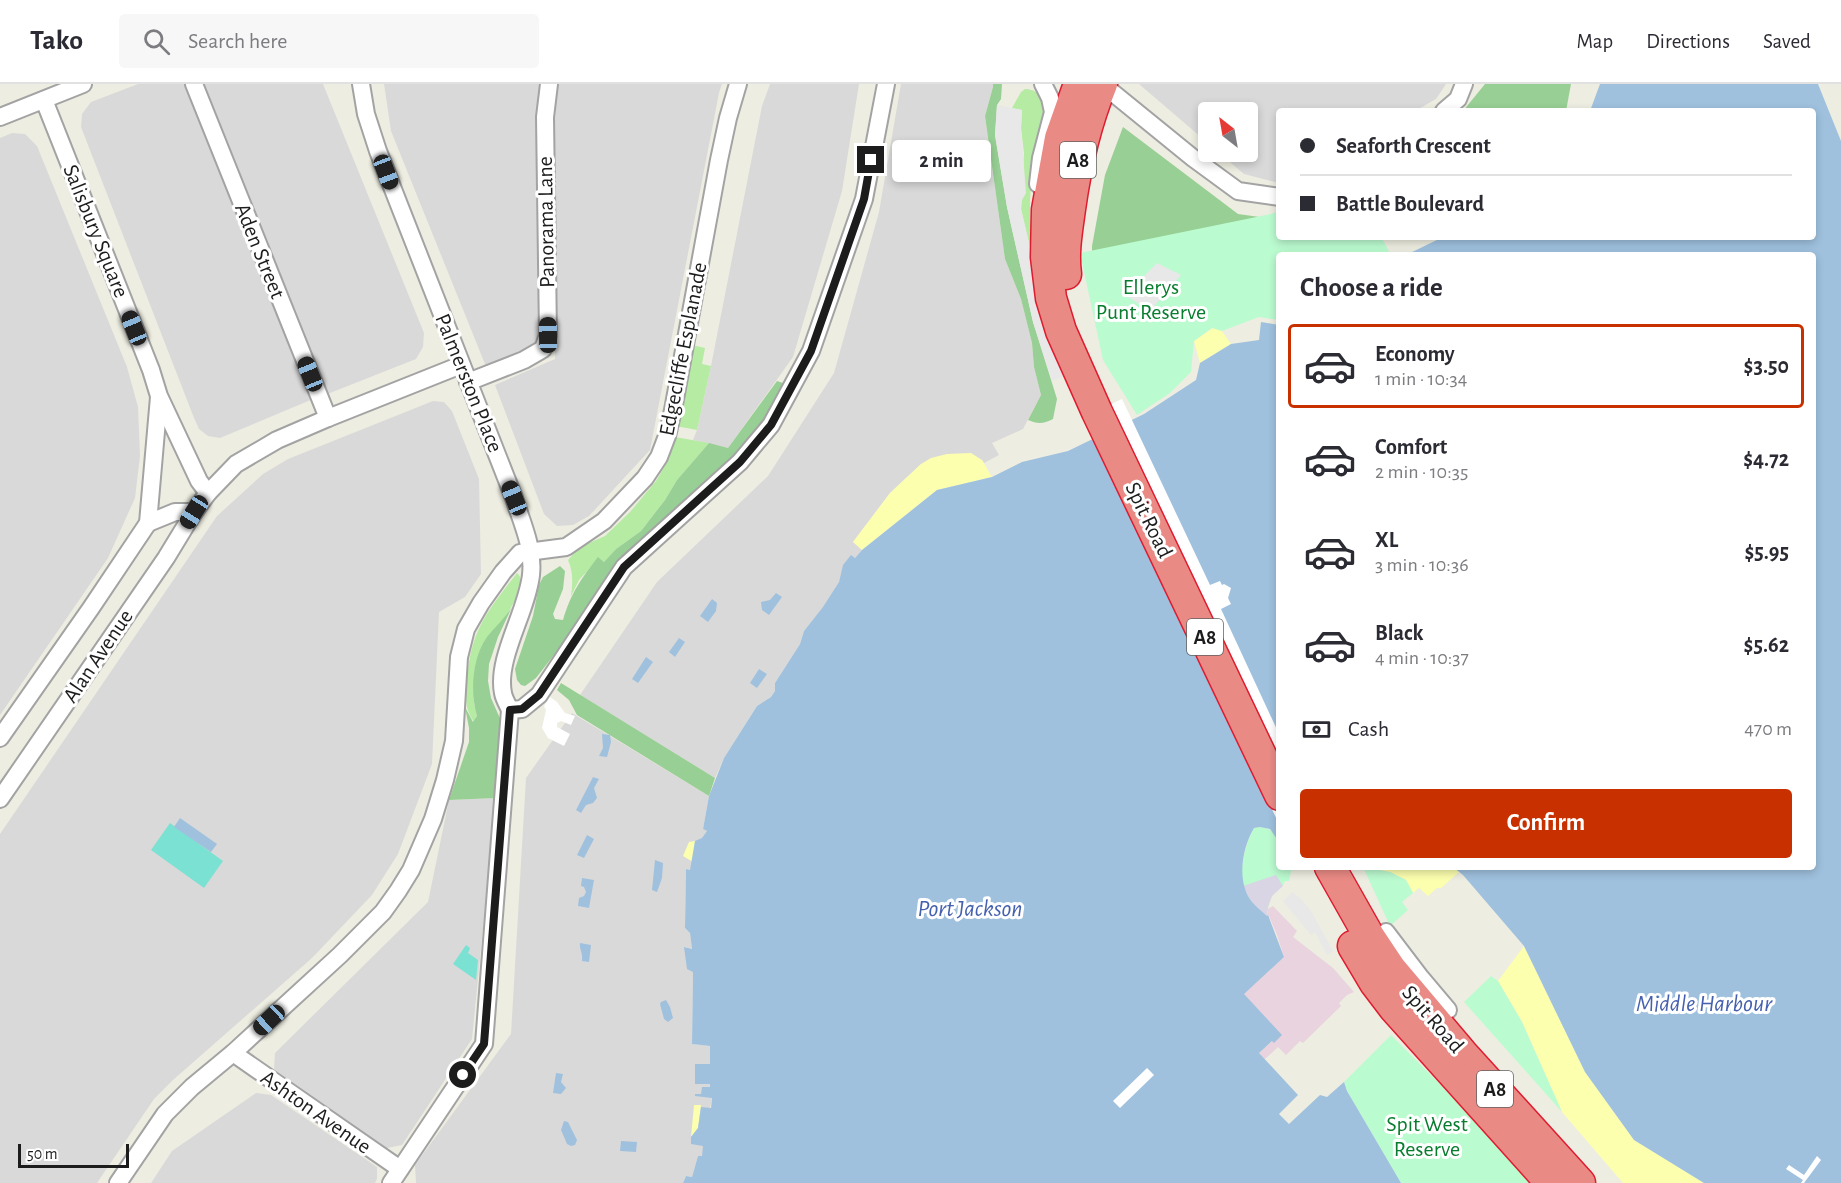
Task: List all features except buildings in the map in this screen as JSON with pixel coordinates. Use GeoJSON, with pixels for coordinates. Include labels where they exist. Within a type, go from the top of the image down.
{"type":"FeatureCollection","features":[{"type":"Feature","properties":{"kind":"highway","name":"A8"},"geometry":{"type":"LineString","coordinates":[[1046,223],[1060,138],[1079,84]]}},
{"type":"Feature","properties":{"kind":"highway","name":"A8"},"geometry":{"type":"LineString","coordinates":[[1102,84],[1081,143],[1067,227],[1064,263],[1068,295],[1075,322],[1103,409]]}},
{"type":"Feature","properties":{"kind":"highway","name":"Spit Road"},"geometry":{"type":"LineString","coordinates":[[1046,223],[1046,257],[1051,298],[1061,331],[1103,409],[1276,751]]}},
{"type":"Feature","properties":{"kind":"highway","name":"Spit Road"},"geometry":{"type":"LineString","coordinates":[[1103,409],[1276,786]]}},
{"type":"Feature","properties":{"kind":"highway","name":"Spit Road"},"geometry":{"type":"LineString","coordinates":[[1315,870],[1350,941],[1375,983],[1394,1008],[1551,1183]]}},
{"type":"Feature","properties":{"kind":"highway","name":"Spit Road"},"geometry":{"type":"LineString","coordinates":[[1332,870],[1369,936],[1391,969],[1462,1053],[1580,1183]]}},
{"type":"Feature","properties":{"kind":"street"},"geometry":{"type":"LineString","coordinates":[[0,117],[83,84]]}},
{"type":"Feature","properties":{"kind":"street","name":"Aden Street"},"geometry":{"type":"LineString","coordinates":[[194,84],[328,418]]}},
{"type":"Feature","properties":{"kind":"street","name":"Palmerston Place"},"geometry":{"type":"LineString","coordinates":[[361,84],[366,114],[378,151],[514,498],[531,550],[531,577],[526,600],[502,677],[503,694],[516,710],[484,1044],[396,1176]]}},
{"type":"Feature","properties":{"kind":"street","name":"Panorama Lane"},"geometry":{"type":"LineString","coordinates":[[468,382],[543,350],[548,335],[545,117],[549,84]]}},
{"type":"Feature","properties":{"kind":"street","name":"Edgecliffe Esplanade"},"geometry":{"type":"LineString","coordinates":[[531,550],[566,547],[604,521],[645,478],[659,457],[671,419],[719,160],[738,84]]}},
{"type":"Feature","properties":{"kind":"street"},"geometry":{"type":"LineString","coordinates":[[516,710],[539,695],[624,567],[740,462],[771,425],[811,351],[864,199],[886,84]]}},
{"type":"Feature","properties":{"kind":"street"},"geometry":{"type":"LineString","coordinates":[[1043,84],[1050,98],[1053,112],[1041,158],[1037,189],[1046,223]]}},
{"type":"Feature","properties":{"kind":"street"},"geometry":{"type":"LineString","coordinates":[[1102,84],[1193,158],[1238,191],[1276,196]]}},
{"type":"Feature","properties":{"kind":"street"},"geometry":{"type":"LineString","coordinates":[[1448,108],[1458,99],[1464,84]]}},
{"type":"Feature","properties":{"kind":"street","name":"Salisbury Square"},"geometry":{"type":"LineString","coordinates":[[44,100],[151,370],[159,396]]}},
{"type":"Feature","properties":{"kind":"street","name":"Alan Avenue"},"geometry":{"type":"LineString","coordinates":[[0,799],[166,558],[194,512],[208,493],[236,464],[277,440],[461,365]]}},
{"type":"Feature","properties":{"kind":"street"},"geometry":{"type":"LineString","coordinates":[[159,396],[195,473],[208,493]]}},
{"type":"Feature","properties":{"kind":"street","name":"Alan Avenue"},"geometry":{"type":"LineString","coordinates":[[0,738],[92,608],[148,523],[159,396]]}},
{"type":"Feature","properties":{"kind":"street"},"geometry":{"type":"LineString","coordinates":[[148,523],[175,512],[194,512]]}},
{"type":"Feature","properties":{"kind":"street"},"geometry":{"type":"LineString","coordinates":[[118,1183],[165,1114],[361,935],[383,912],[411,870],[433,819],[446,780],[454,741],[459,657],[466,629],[503,572],[520,553],[531,550]]}},
{"type":"Feature","properties":{"kind":"street"},"geometry":{"type":"LineString","coordinates":[[1386,932],[1448,1010]]}},
{"type":"Feature","properties":{"kind":"street","name":"Ashton Avenue"},"geometry":{"type":"LineString","coordinates":[[233,1053],[396,1176]]}},
{"type":"Feature","properties":{"kind":"shaded area"},"geometry":{"type":"Polygon","coordinates":[[[138,84],[187,84],[313,399],[220,438],[208,436],[199,429],[194,418],[81,127],[82,114],[91,102],[138,84]]]}},
{"type":"Feature","properties":{"kind":"shaded area"},"geometry":{"type":"Polygon","coordinates":[[[202,84],[323,84],[424,333],[423,347],[416,359],[325,395],[202,84]]]}},
{"type":"Feature","properties":{"kind":"shaded area"},"geometry":{"type":"Polygon","coordinates":[[[384,84],[542,84],[538,100],[542,344],[487,369],[391,131],[384,84]]]}},
{"type":"Feature","properties":{"kind":"shaded area"},"geometry":{"type":"Polygon","coordinates":[[[555,84],[722,84],[650,450],[589,516],[573,525],[557,526],[544,514],[495,385],[555,359],[551,109],[555,84]]]}},
{"type":"Feature","properties":{"kind":"shaded area"},"geometry":{"type":"Polygon","coordinates":[[[770,84],[859,84],[842,191],[793,357],[728,448],[693,440],[711,366],[762,106],[770,84]]]}},
{"type":"Feature","properties":{"kind":"shaded area"},"geometry":{"type":"Polygon","coordinates":[[[901,84],[993,84],[985,116],[1005,259],[1021,299],[1041,395],[1023,429],[992,443],[999,455],[984,463],[982,460],[921,464],[890,493],[853,542],[862,550],[855,558],[851,556],[844,565],[839,582],[823,608],[804,631],[800,644],[775,683],[775,691],[771,697],[757,706],[724,758],[715,778],[580,695],[657,582],[768,476],[834,373],[879,212],[901,84]]]}},
{"type":"Feature","properties":{"kind":"shaded area"},"geometry":{"type":"Polygon","coordinates":[[[993,84],[1002,84],[1001,99],[997,105],[995,135],[1007,207],[1033,322],[1057,399],[1053,419],[1043,423],[1028,420],[1041,395],[1021,299],[1005,259],[985,116],[993,84]]]}},
{"type":"Feature","properties":{"kind":"shaded area"},"geometry":{"type":"Polygon","coordinates":[[[1139,84],[1446,84],[1436,99],[1420,108],[1276,108],[1276,182],[1244,174],[1230,162],[1258,162],[1258,102],[1198,102],[1198,135],[1139,84]]]}},
{"type":"Feature","properties":{"kind":"shaded area"},"geometry":{"type":"Polygon","coordinates":[[[1485,84],[1571,84],[1567,108],[1465,108],[1485,84]]]}},
{"type":"Feature","properties":{"kind":"shaded area"},"geometry":{"type":"Polygon","coordinates":[[[1025,89],[1036,92],[1049,108],[1035,165],[1030,200],[1033,242],[1045,311],[1021,209],[1024,153],[1021,128],[1022,110],[1012,108],[1025,89]]]}},
{"type":"Feature","properties":{"kind":"shaded area"},"geometry":{"type":"Polygon","coordinates":[[[997,105],[1022,110],[1021,128],[1026,193],[1021,209],[1045,311],[1067,375],[1052,381],[1033,322],[1007,207],[995,135],[997,105]]]}},
{"type":"Feature","properties":{"kind":"shaded area"},"geometry":{"type":"Polygon","coordinates":[[[1123,127],[1238,214],[1274,219],[1276,240],[1377,240],[1358,252],[1276,252],[1276,256],[1092,295],[1092,246],[1105,175],[1123,127]]]}},
{"type":"Feature","properties":{"kind":"shaded area"},"geometry":{"type":"Polygon","coordinates":[[[12,133],[25,134],[37,146],[127,367],[138,407],[140,456],[135,498],[108,558],[0,715],[0,138],[12,133]]]}},
{"type":"Feature","properties":{"kind":"shaded area"},"geometry":{"type":"Polygon","coordinates":[[[1157,263],[1181,275],[1150,311],[1125,295],[1157,263]]]}},
{"type":"Feature","properties":{"kind":"shaded area"},"geometry":{"type":"Polygon","coordinates":[[[692,345],[705,348],[702,364],[711,366],[697,430],[676,426],[692,345]]]}},
{"type":"Feature","properties":{"kind":"shaded area"},"geometry":{"type":"Polygon","coordinates":[[[777,381],[783,383],[763,420],[719,476],[578,624],[536,678],[525,686],[521,685],[517,680],[515,669],[543,577],[560,566],[565,571],[563,589],[553,614],[555,619],[563,620],[577,587],[598,557],[604,562],[616,549],[641,531],[677,480],[709,443],[728,448],[777,381]]]}},
{"type":"Feature","properties":{"kind":"shaded area"},"geometry":{"type":"Polygon","coordinates":[[[433,401],[444,402],[452,411],[479,479],[481,574],[465,597],[439,612],[432,764],[398,854],[372,895],[312,958],[154,1099],[97,1183],[0,1183],[0,834],[217,516],[263,474],[288,459],[433,401]]]}},
{"type":"Feature","properties":{"kind":"shaded area"},"geometry":{"type":"Polygon","coordinates":[[[675,437],[709,443],[677,480],[641,531],[616,549],[604,562],[599,558],[579,580],[571,596],[572,577],[568,560],[580,547],[605,536],[630,512],[656,481],[669,459],[675,437]]]}},
{"type":"Feature","properties":{"kind":"shaded area"},"geometry":{"type":"Polygon","coordinates":[[[517,573],[521,580],[518,595],[474,673],[474,703],[477,716],[474,722],[467,707],[466,698],[469,664],[476,635],[489,611],[517,573]]]}},
{"type":"Feature","properties":{"kind":"shaded area"},"geometry":{"type":"Polygon","coordinates":[[[512,607],[489,664],[488,681],[491,698],[502,723],[496,798],[449,800],[469,742],[465,707],[473,722],[477,716],[473,686],[478,655],[487,637],[512,607]]]}},
{"type":"Feature","properties":{"kind":"shaded area"},"geometry":{"type":"Polygon","coordinates":[[[561,683],[715,778],[709,796],[577,715],[569,700],[557,690],[561,683]]]}},
{"type":"Feature","properties":{"kind":"shaded area"},"geometry":{"type":"Polygon","coordinates":[[[572,713],[709,796],[703,829],[707,831],[690,870],[686,869],[685,928],[690,933],[692,949],[685,947],[693,972],[692,1044],[710,1046],[710,1065],[695,1064],[710,1084],[712,1097],[702,1157],[698,1156],[692,1177],[686,1176],[683,1183],[416,1183],[415,1165],[511,1034],[526,778],[572,713]]]}},
{"type":"Feature","properties":{"kind":"shaded area"},"geometry":{"type":"Polygon","coordinates":[[[496,798],[472,1039],[402,1145],[387,1148],[274,1069],[275,1053],[428,902],[449,800],[496,798]]]}},
{"type":"Feature","properties":{"kind":"shaded area"},"geometry":{"type":"Polygon","coordinates":[[[170,823],[223,861],[204,888],[151,850],[170,823]]]}},
{"type":"Feature","properties":{"kind":"shaded area"},"geometry":{"type":"Polygon","coordinates":[[[1276,875],[1283,886],[1272,896],[1267,916],[1252,903],[1243,886],[1276,875]]]}},
{"type":"Feature","properties":{"kind":"shaded area"},"geometry":{"type":"Polygon","coordinates":[[[1292,892],[1311,911],[1333,951],[1327,955],[1315,932],[1311,935],[1283,901],[1292,892]]]}},
{"type":"Feature","properties":{"kind":"shaded area"},"geometry":{"type":"Polygon","coordinates":[[[1273,906],[1297,931],[1293,937],[1333,968],[1354,992],[1339,1003],[1341,1006],[1303,1043],[1300,1041],[1286,1055],[1278,1047],[1264,1060],[1259,1053],[1272,1041],[1243,993],[1284,957],[1277,935],[1267,916],[1268,909],[1273,906]]]}},
{"type":"Feature","properties":{"kind":"shaded area"},"geometry":{"type":"Polygon","coordinates":[[[466,945],[470,948],[468,953],[478,960],[476,980],[453,964],[466,945]]]}},
{"type":"Feature","properties":{"kind":"shaded area"},"geometry":{"type":"Polygon","coordinates":[[[256,1093],[271,1095],[377,1167],[375,1183],[151,1183],[172,1151],[256,1093]]]}},
{"type":"Feature","properties":{"kind":"sand"},"geometry":{"type":"Polygon","coordinates":[[[1213,328],[1222,331],[1231,344],[1200,363],[1194,341],[1213,328]]]}},
{"type":"Feature","properties":{"kind":"sand"},"geometry":{"type":"Polygon","coordinates":[[[971,453],[982,460],[992,477],[937,490],[862,550],[853,542],[890,493],[921,464],[931,458],[947,454],[971,453]]]}},
{"type":"Feature","properties":{"kind":"sand"},"geometry":{"type":"Polygon","coordinates":[[[695,841],[693,862],[683,856],[689,842],[695,841]]]}},
{"type":"Feature","properties":{"kind":"sand"},"geometry":{"type":"Polygon","coordinates":[[[1379,870],[1457,870],[1459,872],[1428,896],[1419,888],[1413,893],[1406,880],[1390,872],[1379,870]]]}},
{"type":"Feature","properties":{"kind":"sand"},"geometry":{"type":"Polygon","coordinates":[[[1524,946],[1585,1072],[1634,1140],[1704,1183],[1623,1183],[1562,1112],[1522,1022],[1498,981],[1524,946]]]}},
{"type":"Feature","properties":{"kind":"sand"},"geometry":{"type":"Polygon","coordinates":[[[694,1105],[701,1105],[698,1128],[691,1137],[694,1105]]]}},
{"type":"Feature","properties":{"kind":"green space","name":"Ellerys Punt Reserve"},"geometry":{"type":"Polygon","coordinates":[[[1276,212],[1276,240],[1383,240],[1389,251],[1276,252],[1276,320],[1259,317],[1222,331],[1212,328],[1194,341],[1191,372],[1170,393],[1137,415],[1103,360],[1080,253],[1276,212]]]}},
{"type":"Feature","properties":{"kind":"green space"},"geometry":{"type":"Polygon","coordinates":[[[1254,828],[1267,829],[1276,836],[1276,870],[1291,871],[1289,881],[1285,881],[1271,897],[1267,916],[1243,885],[1244,855],[1254,828]]]}},
{"type":"Feature","properties":{"kind":"green space"},"geometry":{"type":"Polygon","coordinates":[[[1364,870],[1390,872],[1406,880],[1413,893],[1402,902],[1408,910],[1390,926],[1364,870]]]}},
{"type":"Feature","properties":{"kind":"green space"},"geometry":{"type":"Polygon","coordinates":[[[1491,976],[1498,981],[1522,1022],[1562,1112],[1464,1002],[1491,976]]]}},
{"type":"Feature","properties":{"kind":"green space","name":"Spit West Reserve"},"geometry":{"type":"Polygon","coordinates":[[[1391,1035],[1443,1087],[1530,1183],[1401,1183],[1347,1091],[1344,1082],[1391,1035]]]}},
{"type":"Feature","properties":{"kind":"water","name":"Middle Harbour"},"geometry":{"type":"Polygon","coordinates":[[[1600,84],[1818,84],[1841,141],[1841,1183],[1704,1183],[1634,1140],[1585,1072],[1524,946],[1457,870],[1816,870],[1816,252],[1412,252],[1437,240],[1816,240],[1816,108],[1591,108],[1600,84]]]}},
{"type":"Feature","properties":{"kind":"water","name":"Port Jackson"},"geometry":{"type":"Polygon","coordinates":[[[1261,322],[1276,324],[1276,838],[1270,829],[1254,828],[1246,845],[1242,875],[1247,894],[1252,902],[1268,915],[1284,957],[1244,994],[1282,1035],[1259,1053],[1298,1095],[1279,1114],[1289,1124],[1320,1095],[1327,1097],[1344,1082],[1347,1091],[1401,1183],[683,1183],[686,1176],[692,1177],[698,1156],[702,1156],[703,1146],[691,1144],[691,1137],[698,1128],[701,1107],[711,1108],[712,1098],[695,1096],[695,1094],[701,1094],[702,1087],[710,1087],[710,1084],[695,1084],[695,1064],[710,1064],[710,1046],[692,1044],[693,972],[687,969],[684,947],[692,949],[690,933],[685,928],[686,869],[690,870],[695,841],[702,838],[707,831],[703,829],[709,796],[724,758],[757,706],[771,697],[775,691],[775,683],[800,644],[804,631],[839,582],[843,565],[851,555],[855,558],[937,490],[992,477],[1022,462],[1068,451],[1144,414],[1196,380],[1200,363],[1231,344],[1259,340],[1261,322]]]}},
{"type":"Feature","properties":{"kind":"water"},"geometry":{"type":"Polygon","coordinates":[[[776,593],[782,597],[769,615],[762,610],[761,602],[770,600],[776,593]]]}},
{"type":"Feature","properties":{"kind":"water"},"geometry":{"type":"Polygon","coordinates":[[[712,599],[717,603],[716,611],[708,622],[700,616],[712,599]]]}},
{"type":"Feature","properties":{"kind":"water"},"geometry":{"type":"Polygon","coordinates":[[[679,638],[685,642],[675,657],[669,652],[679,638]]]}},
{"type":"Feature","properties":{"kind":"water"},"geometry":{"type":"Polygon","coordinates":[[[646,657],[653,662],[638,683],[632,679],[646,657]]]}},
{"type":"Feature","properties":{"kind":"water"},"geometry":{"type":"Polygon","coordinates":[[[759,669],[767,674],[757,688],[750,683],[759,669]]]}},
{"type":"Feature","properties":{"kind":"water"},"geometry":{"type":"Polygon","coordinates":[[[602,734],[610,735],[611,742],[607,757],[599,756],[603,748],[602,734]]]}},
{"type":"Feature","properties":{"kind":"water"},"geometry":{"type":"Polygon","coordinates":[[[593,777],[599,779],[594,788],[597,798],[593,803],[586,805],[581,813],[576,810],[593,777]]]}},
{"type":"Feature","properties":{"kind":"water"},"geometry":{"type":"Polygon","coordinates":[[[180,818],[217,844],[211,852],[174,827],[180,818]]]}},
{"type":"Feature","properties":{"kind":"water"},"geometry":{"type":"Polygon","coordinates":[[[587,835],[594,839],[584,858],[577,855],[587,835]]]}},
{"type":"Feature","properties":{"kind":"water"},"geometry":{"type":"Polygon","coordinates":[[[655,860],[663,863],[662,878],[657,892],[652,890],[655,860]]]}},
{"type":"Feature","properties":{"kind":"water"},"geometry":{"type":"Polygon","coordinates":[[[582,878],[594,880],[589,908],[578,906],[579,898],[586,892],[581,886],[582,878]]]}},
{"type":"Feature","properties":{"kind":"water"},"geometry":{"type":"Polygon","coordinates":[[[580,943],[591,945],[589,962],[582,961],[580,943]]]}},
{"type":"Feature","properties":{"kind":"water"},"geometry":{"type":"Polygon","coordinates":[[[666,1000],[673,1018],[668,1022],[664,1019],[660,1004],[666,1000]]]}},
{"type":"Feature","properties":{"kind":"water"},"geometry":{"type":"Polygon","coordinates":[[[556,1073],[563,1074],[561,1082],[566,1088],[561,1094],[553,1093],[556,1073]]]}},
{"type":"Feature","properties":{"kind":"water"},"geometry":{"type":"Polygon","coordinates":[[[564,1121],[568,1122],[577,1140],[575,1145],[567,1144],[561,1130],[564,1121]]]}},
{"type":"Feature","properties":{"kind":"water"},"geometry":{"type":"Polygon","coordinates":[[[621,1141],[637,1142],[636,1152],[620,1151],[621,1141]]]}},
{"type":"Feature","properties":{"kind":"pier"},"geometry":{"type":"Polygon","coordinates":[[[1122,399],[1210,585],[1220,581],[1222,585],[1231,588],[1228,598],[1231,604],[1221,609],[1276,728],[1276,818],[1084,417],[1122,399]]]}},
{"type":"Feature","properties":{"kind":"pier"},"geometry":{"type":"Polygon","coordinates":[[[550,697],[565,713],[575,716],[571,725],[561,721],[557,723],[557,727],[570,734],[564,746],[548,738],[542,728],[546,710],[544,706],[550,697]]]}},
{"type":"Feature","properties":{"kind":"pier"},"geometry":{"type":"Polygon","coordinates":[[[1147,1068],[1154,1075],[1120,1108],[1113,1101],[1147,1068]]]}},
{"type":"Feature","properties":{"kind":"pier"},"geometry":{"type":"Polygon","coordinates":[[[1817,1156],[1821,1160],[1804,1183],[1801,1183],[1803,1180],[1786,1169],[1789,1165],[1804,1175],[1817,1156]]]}},
{"type":"Feature","properties":{"kind":"route"},"geometry":{"type":"LineString","coordinates":[[463,1075],[484,1044],[510,710],[522,709],[539,695],[624,567],[740,462],[771,425],[811,351],[864,199],[871,160]]}}]}
